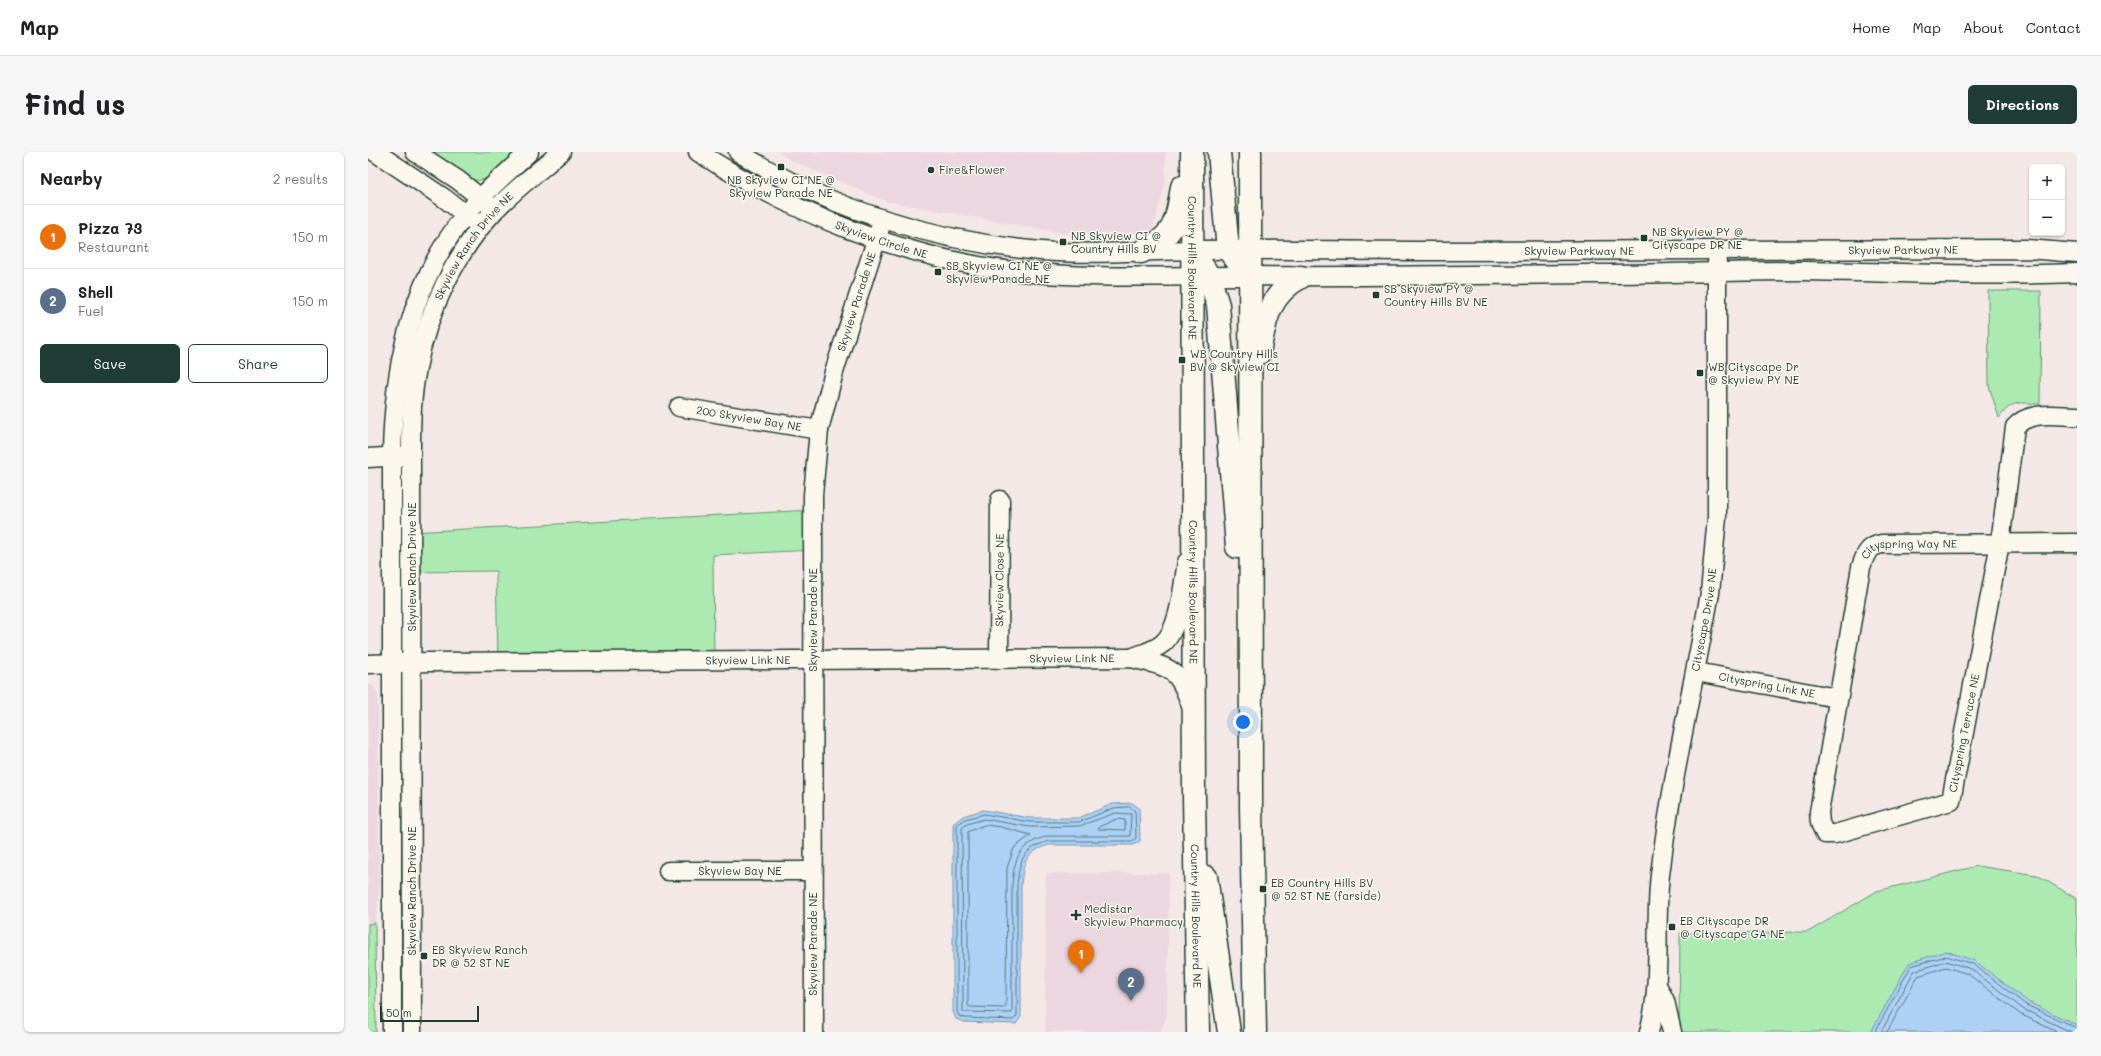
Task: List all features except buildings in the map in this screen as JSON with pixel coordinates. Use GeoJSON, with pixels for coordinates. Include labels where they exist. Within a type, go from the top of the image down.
{"type":"FeatureCollection","features":[{"type":"Feature","properties":{"kind":"main road"},"geometry":{"type":"LineString","coordinates":[[1141,252],[1164,240],[1175,223],[1187,152]]}},
{"type":"Feature","properties":{"kind":"main road","name":"Country Hills Boulevard NE"},"geometry":{"type":"LineString","coordinates":[[1192,152],[1192,250],[1201,276],[1192,534],[1198,1032]]}},
{"type":"Feature","properties":{"kind":"main road"},"geometry":{"type":"LineString","coordinates":[[1219,152],[1228,250],[1250,276]]}},
{"type":"Feature","properties":{"kind":"main road"},"geometry":{"type":"LineString","coordinates":[[1250,152],[1251,714],[1255,1032]]}},
{"type":"Feature","properties":{"kind":"main road"},"geometry":{"type":"LineString","coordinates":[[1201,276],[1218,305],[1251,714]]}},
{"type":"Feature","properties":{"kind":"main road"},"geometry":{"type":"LineString","coordinates":[[1250,409],[1262,334],[1269,310],[1279,292],[1288,284],[1301,277]]}},
{"type":"Feature","properties":{"kind":"main road"},"geometry":{"type":"LineString","coordinates":[[1194,796],[1229,1032]]}},
{"type":"Feature","properties":{"kind":"main road"},"geometry":{"type":"LineString","coordinates":[[1182,1032],[1187,1018],[1196,956]]}},
{"type":"Feature","properties":{"kind":"street"},"geometry":{"type":"LineString","coordinates":[[375,152],[444,198],[482,227]]}},
{"type":"Feature","properties":{"kind":"street"},"geometry":{"type":"LineString","coordinates":[[415,152],[458,180],[495,210]]}},
{"type":"Feature","properties":{"kind":"street","name":"Skyview Ranch Drive NE"},"geometry":{"type":"LineString","coordinates":[[392,1032],[392,457],[396,383],[414,305],[432,267],[466,214],[480,198],[530,152]]}},
{"type":"Feature","properties":{"kind":"street","name":"Skyview Ranch Drive NE"},"geometry":{"type":"LineString","coordinates":[[412,1032],[413,662],[411,456],[413,398],[417,368],[423,341],[443,288],[471,242],[495,210],[561,152]]}},
{"type":"Feature","properties":{"kind":"street","name":"Skyview Circle NE"},"geometry":{"type":"LineString","coordinates":[[698,152],[738,178],[832,223],[876,239],[945,259],[1011,270],[1063,275],[1250,276]]}},
{"type":"Feature","properties":{"kind":"street","name":"Skyview Circle NE"},"geometry":{"type":"LineString","coordinates":[[738,152],[789,180],[837,202],[883,218],[963,241],[1010,247],[1086,252],[1250,250]]}},
{"type":"Feature","properties":{"kind":"street","name":"Skyview Parade NE"},"geometry":{"type":"LineString","coordinates":[[814,1032],[813,495],[819,430],[834,372],[883,218]]}},
{"type":"Feature","properties":{"kind":"street","name":"Skyview Parkway NE"},"geometry":{"type":"LineString","coordinates":[[1250,250],[2027,250],[2077,253]]}},
{"type":"Feature","properties":{"kind":"street","name":"Cityscape Drive NE"},"geometry":{"type":"LineString","coordinates":[[1649,1032],[1657,985],[1657,909],[1664,846],[1710,593],[1718,517],[1717,251]]}},
{"type":"Feature","properties":{"kind":"street","name":"Skyview Parkway NE"},"geometry":{"type":"LineString","coordinates":[[1250,276],[1301,277],[1800,272],[2032,275],[2077,273]]}},
{"type":"Feature","properties":{"kind":"street","name":"200 Skyview Bay NE"},"geometry":{"type":"LineString","coordinates":[[679,407],[819,430]]}},
{"type":"Feature","properties":{"kind":"street"},"geometry":{"type":"LineString","coordinates":[[2000,543],[2015,427],[2021,420],[2032,416],[2077,416]]}},
{"type":"Feature","properties":{"kind":"street"},"geometry":{"type":"LineString","coordinates":[[368,458],[411,456]]}},
{"type":"Feature","properties":{"kind":"street","name":"Skyview Close NE"},"geometry":{"type":"LineString","coordinates":[[999,659],[1000,500]]}},
{"type":"Feature","properties":{"kind":"street","name":"Skyview Link NE"},"geometry":{"type":"LineString","coordinates":[[1131,658],[1154,649],[1163,643],[1170,634],[1176,620],[1192,534]]}},
{"type":"Feature","properties":{"kind":"street","name":"Cityspring Terrace NE"},"geometry":{"type":"LineString","coordinates":[[1837,698],[1819,812],[1820,823],[1825,834],[1835,834],[1951,801],[2000,543]]}},
{"type":"Feature","properties":{"kind":"street","name":"Cityspring Way NE"},"geometry":{"type":"LineString","coordinates":[[1837,698],[1861,567],[1868,550],[1875,545],[2077,543]]}},
{"type":"Feature","properties":{"kind":"street","name":"Skyview Link NE"},"geometry":{"type":"LineString","coordinates":[[368,664],[413,662],[1131,658],[1158,665],[1173,672],[1181,680],[1194,714]]}},
{"type":"Feature","properties":{"kind":"street","name":"Cityspring Link NE"},"geometry":{"type":"LineString","coordinates":[[1696,672],[1837,698]]}},
{"type":"Feature","properties":{"kind":"street","name":"Skyview Bay NE"},"geometry":{"type":"LineString","coordinates":[[668,871],[813,870]]}},
{"type":"Feature","properties":{"kind":"street","name":"Cityscape Drive NE"},"geometry":{"type":"LineString","coordinates":[[1657,985],[1665,1001],[1672,1032]]}},
{"type":"Feature","properties":{"kind":"shaded area"},"geometry":{"type":"Polygon","coordinates":[[[778,152],[1166,152],[1165,184],[1152,233],[1062,233],[885,201],[790,160],[778,152]]]}},
{"type":"Feature","properties":{"kind":"shaded area"},"geometry":{"type":"Polygon","coordinates":[[[368,684],[373,686],[378,694],[379,893],[375,923],[368,924],[368,684]]]}},
{"type":"Feature","properties":{"kind":"shaded area"},"geometry":{"type":"Polygon","coordinates":[[[1046,873],[1169,873],[1167,1015],[1161,1032],[1045,1032],[1046,873]]]}},
{"type":"Feature","properties":{"kind":"green space"},"geometry":{"type":"Polygon","coordinates":[[[428,152],[518,152],[495,173],[487,178],[471,180],[463,177],[428,152]]]}},
{"type":"Feature","properties":{"kind":"green space"},"geometry":{"type":"Polygon","coordinates":[[[1988,291],[2041,291],[2040,404],[2021,403],[2013,405],[2008,408],[1999,418],[1989,386],[1988,291]]]}},
{"type":"Feature","properties":{"kind":"green space"},"geometry":{"type":"Polygon","coordinates":[[[813,510],[813,550],[713,555],[714,660],[498,661],[496,571],[412,572],[411,532],[813,510]]]}},
{"type":"Feature","properties":{"kind":"green space"},"geometry":{"type":"Polygon","coordinates":[[[1977,866],[2037,875],[2077,899],[2077,1032],[1679,1032],[1680,933],[1808,932],[1877,891],[1977,866]]]}},
{"type":"Feature","properties":{"kind":"green space"},"geometry":{"type":"Polygon","coordinates":[[[375,923],[376,1032],[368,1032],[368,924],[375,923]]]}},
{"type":"Feature","properties":{"kind":"water"},"geometry":{"type":"Polygon","coordinates":[[[1132,803],[1139,808],[1140,841],[1133,845],[1049,845],[1035,851],[1030,855],[1024,865],[1021,886],[1021,1017],[1016,1024],[964,1022],[956,1019],[953,1012],[953,824],[963,816],[983,810],[1030,818],[1078,818],[1113,804],[1132,803]]]}},
{"type":"Feature","properties":{"kind":"water"},"geometry":{"type":"Polygon","coordinates":[[[1946,951],[1975,961],[2028,1002],[2077,1025],[2077,1032],[1871,1032],[1909,963],[1946,951]]]}},
{"type":"Feature","properties":{"kind":"place","name":"NB Skyview CI NE @ Skyview Parade NE"},"geometry":{"type":"Point","coordinates":[781,167]}},
{"type":"Feature","properties":{"kind":"place","name":"Fire&Flower"},"geometry":{"type":"Point","coordinates":[931,170]}},
{"type":"Feature","properties":{"kind":"place","name":"NB Skyview PY @ Cityscape DR NE"},"geometry":{"type":"Point","coordinates":[1644,238]}},
{"type":"Feature","properties":{"kind":"place","name":"NB Skyview CI @ Country Hills BV"},"geometry":{"type":"Point","coordinates":[1063,242]}},
{"type":"Feature","properties":{"kind":"place","name":"SB Skyview CI NE @ Skyview Parade NE"},"geometry":{"type":"Point","coordinates":[938,272]}},
{"type":"Feature","properties":{"kind":"place","name":"SB Skyview PY @ Country Hills BV NE"},"geometry":{"type":"Point","coordinates":[1376,295]}},
{"type":"Feature","properties":{"kind":"place","name":"WB Country Hills BV @ Skyview CI"},"geometry":{"type":"Point","coordinates":[1182,360]}},
{"type":"Feature","properties":{"kind":"place","name":"WB Cityscape Dr @ Skyview PY NE"},"geometry":{"type":"Point","coordinates":[1700,373]}},
{"type":"Feature","properties":{"kind":"place","name":"EB Country Hills BV @ 52 ST NE (farside)"},"geometry":{"type":"Point","coordinates":[1263,889]}},
{"type":"Feature","properties":{"kind":"place","name":"Medistar Skyview Pharmacy"},"geometry":{"type":"Point","coordinates":[1076,915]}},
{"type":"Feature","properties":{"kind":"place","name":"EB Cityscape DR @ Cityscape GA NE"},"geometry":{"type":"Point","coordinates":[1672,927]}},
{"type":"Feature","properties":{"kind":"place","name":"EB Skyview Ranch DR @ 52 ST NE"},"geometry":{"type":"Point","coordinates":[424,956]}},
{"type":"Feature","properties":{"kind":"place","name":"Pizza 73"},"geometry":{"type":"Point","coordinates":[1081,973]}},
{"type":"Feature","properties":{"kind":"place","name":"Shell"},"geometry":{"type":"Point","coordinates":[1131,1001]}}]}
